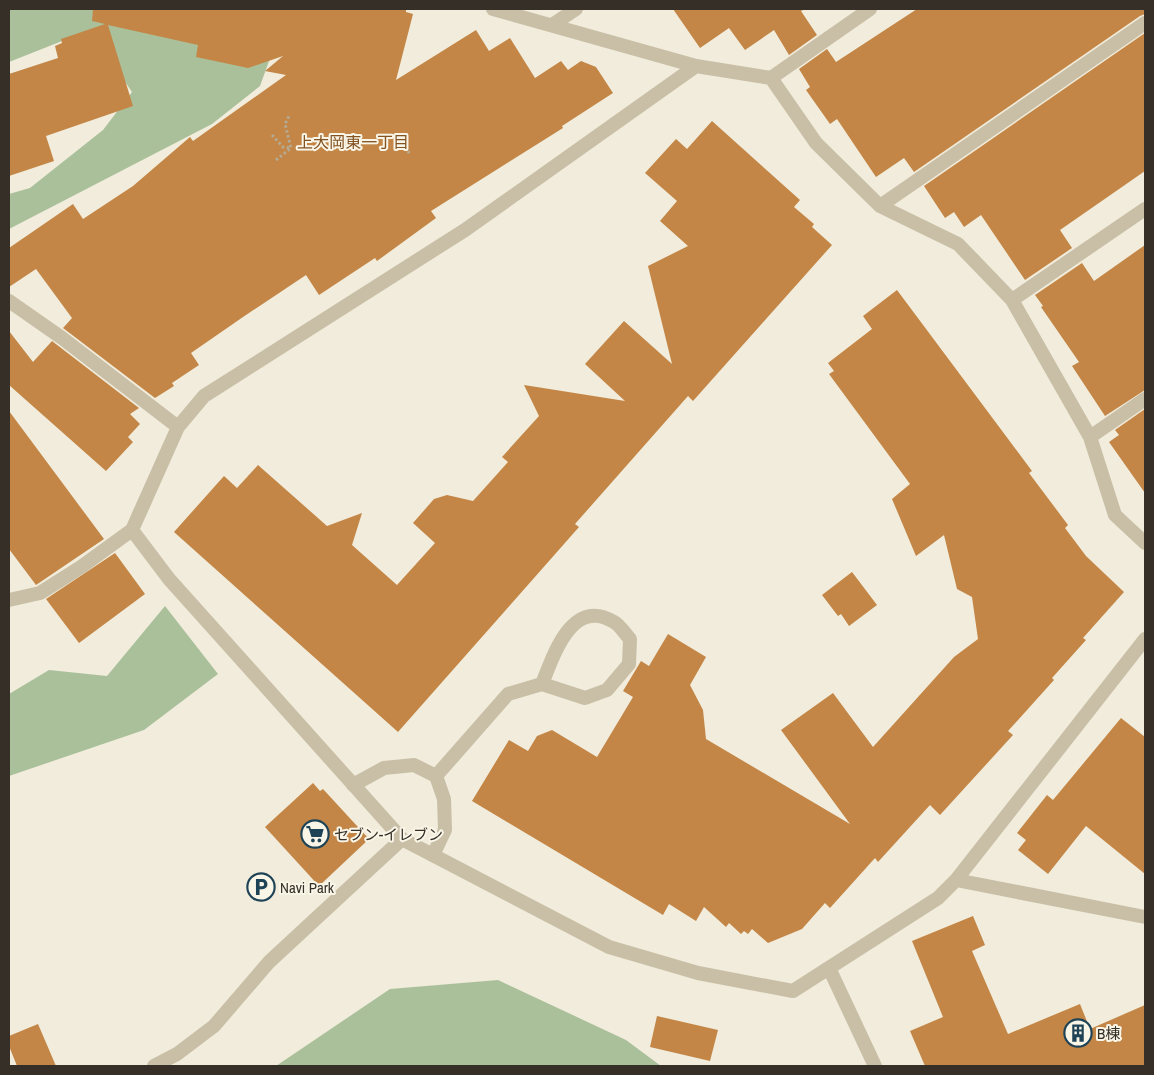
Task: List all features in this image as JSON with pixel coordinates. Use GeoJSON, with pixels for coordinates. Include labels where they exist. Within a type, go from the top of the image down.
{"type":"FeatureCollection","features":[{"type":"Feature","properties":{"kind":"street"},"geometry":{"type":"LineString","coordinates":[[493,9],[696,66],[771,78],[870,9]]}},
{"type":"Feature","properties":{"kind":"street"},"geometry":{"type":"LineString","coordinates":[[552,25],[576,9]]}},
{"type":"Feature","properties":{"kind":"street"},"geometry":{"type":"LineString","coordinates":[[880,206],[1145,24]]}},
{"type":"Feature","properties":{"kind":"street"},"geometry":{"type":"LineString","coordinates":[[10,598],[40,593],[81,567],[132,530],[178,427],[204,396],[465,230],[696,66]]}},
{"type":"Feature","properties":{"kind":"street"},"geometry":{"type":"LineString","coordinates":[[771,78],[816,143],[880,206],[958,244],[1012,300],[1090,437],[1115,515],[1145,543]]}},
{"type":"Feature","properties":{"kind":"street"},"geometry":{"type":"LineString","coordinates":[[1012,300],[1145,209]]}},
{"type":"Feature","properties":{"kind":"street"},"geometry":{"type":"LineString","coordinates":[[9,301],[62,338],[178,427]]}},
{"type":"Feature","properties":{"kind":"street"},"geometry":{"type":"LineString","coordinates":[[1090,437],[1145,399]]}},
{"type":"Feature","properties":{"kind":"street"},"geometry":{"type":"LineString","coordinates":[[132,530],[169,578],[402,839],[609,947],[689,970],[793,991],[938,898],[956,880],[1145,639]]}},
{"type":"Feature","properties":{"kind":"street"},"geometry":{"type":"LineString","coordinates":[[436,776],[508,694],[542,684],[585,698],[607,690],[629,664],[630,639],[615,622],[594,616],[572,623],[556,648],[542,684]]}},
{"type":"Feature","properties":{"kind":"street"},"geometry":{"type":"LineString","coordinates":[[353,785],[384,768],[414,765],[436,776],[444,799],[445,830],[433,855]]}},
{"type":"Feature","properties":{"kind":"street"},"geometry":{"type":"LineString","coordinates":[[154,1066],[177,1054],[214,1026],[269,962],[402,839]]}},
{"type":"Feature","properties":{"kind":"street"},"geometry":{"type":"LineString","coordinates":[[956,880],[1145,917]]}},
{"type":"Feature","properties":{"kind":"street"},"geometry":{"type":"LineString","coordinates":[[829,968],[875,1066]]}},
{"type":"Feature","properties":{"kind":"path"},"geometry":{"type":"LineString","coordinates":[[290,114],[285,124],[291,148]]}},
{"type":"Feature","properties":{"kind":"path"},"geometry":{"type":"LineString","coordinates":[[272,135],[284,147],[291,148]]}},
{"type":"Feature","properties":{"kind":"path"},"geometry":{"type":"LineString","coordinates":[[399,139],[410,154]]}},
{"type":"Feature","properties":{"kind":"path"},"geometry":{"type":"LineString","coordinates":[[276,160],[291,148]]}},
{"type":"Feature","properties":{"kind":"green space"},"geometry":{"type":"Polygon","coordinates":[[[9,9],[227,9],[248,16],[273,50],[260,86],[212,124],[9,229],[9,194],[30,188],[103,130],[132,92],[90,30],[9,62],[9,9]]]}},
{"type":"Feature","properties":{"kind":"green space"},"geometry":{"type":"Polygon","coordinates":[[[165,606],[218,674],[144,730],[9,776],[9,694],[49,670],[107,676],[165,606]]]}},
{"type":"Feature","properties":{"kind":"green space"},"geometry":{"type":"Polygon","coordinates":[[[498,980],[626,1040],[661,1066],[276,1066],[390,989],[498,980]]]}},
{"type":"Feature","properties":{"kind":"building"},"geometry":{"type":"Polygon","coordinates":[[[93,9],[406,9],[406,12],[413,14],[396,80],[476,30],[489,51],[510,38],[535,78],[561,61],[568,70],[581,61],[596,67],[613,93],[562,126],[563,128],[431,211],[436,218],[377,261],[375,258],[319,295],[306,275],[191,353],[199,365],[172,383],[174,386],[155,398],[63,328],[72,318],[36,269],[9,287],[9,248],[73,204],[83,219],[133,186],[190,137],[193,141],[286,75],[265,71],[283,56],[248,68],[196,57],[198,45],[108,25],[133,106],[46,136],[54,161],[9,176],[9,74],[58,58],[55,46],[62,43],[61,39],[105,24],[92,21],[93,9]]]}},
{"type":"Feature","properties":{"kind":"building"},"geometry":{"type":"Polygon","coordinates":[[[673,9],[805,9],[801,11],[817,35],[789,55],[774,30],[745,50],[729,28],[700,48],[673,9]]]}},
{"type":"Feature","properties":{"kind":"building"},"geometry":{"type":"Polygon","coordinates":[[[917,9],[1145,9],[1145,14],[914,172],[904,158],[876,177],[837,119],[830,124],[806,90],[810,87],[799,69],[827,49],[836,62],[917,9]]]}},
{"type":"Feature","properties":{"kind":"building"},"geometry":{"type":"Polygon","coordinates":[[[1145,33],[1145,171],[1060,230],[1072,248],[1025,280],[981,215],[964,227],[954,212],[945,218],[924,186],[1145,33]]]}},
{"type":"Feature","properties":{"kind":"building"},"geometry":{"type":"Polygon","coordinates":[[[712,121],[800,200],[794,207],[814,224],[812,227],[832,245],[693,401],[688,396],[575,524],[579,527],[398,732],[174,532],[224,476],[237,488],[258,465],[327,526],[362,513],[352,545],[397,585],[435,543],[413,523],[434,499],[447,495],[473,501],[508,462],[502,457],[539,416],[524,385],[625,401],[585,364],[624,321],[672,364],[648,266],[688,246],[660,221],[677,201],[645,173],[676,139],[687,149],[712,121]]]}},
{"type":"Feature","properties":{"kind":"building"},"geometry":{"type":"Polygon","coordinates":[[[1145,245],[1145,390],[1105,416],[1072,366],[1079,362],[1041,307],[1043,306],[1035,295],[1082,263],[1094,281],[1145,245]]]}},
{"type":"Feature","properties":{"kind":"building"},"geometry":{"type":"Polygon","coordinates":[[[897,290],[1032,471],[1029,473],[1068,525],[1065,528],[1086,556],[1124,592],[1083,638],[1086,640],[1052,678],[1054,680],[1008,731],[1013,735],[940,815],[930,805],[878,862],[875,858],[830,908],[825,903],[802,929],[768,943],[752,929],[748,934],[744,931],[741,934],[729,923],[726,927],[704,907],[696,921],[669,904],[663,915],[472,801],[509,740],[528,751],[537,736],[552,730],[597,757],[633,697],[623,691],[641,661],[649,666],[668,634],[706,657],[690,685],[703,710],[706,739],[850,824],[781,730],[833,693],[873,747],[954,657],[978,639],[972,597],[957,589],[944,535],[916,556],[892,499],[910,484],[829,374],[834,371],[828,363],[872,329],[863,316],[897,290]]]}},
{"type":"Feature","properties":{"kind":"building"},"geometry":{"type":"Polygon","coordinates":[[[9,331],[33,362],[52,341],[139,408],[130,414],[140,424],[128,437],[133,442],[106,471],[9,385],[9,331]]]}},
{"type":"Feature","properties":{"kind":"building"},"geometry":{"type":"Polygon","coordinates":[[[1145,409],[1145,493],[1109,442],[1119,435],[1115,430],[1145,409]]]}},
{"type":"Feature","properties":{"kind":"building"},"geometry":{"type":"Polygon","coordinates":[[[9,411],[104,539],[36,585],[9,549],[9,411]]]}},
{"type":"Feature","properties":{"kind":"building"},"geometry":{"type":"Polygon","coordinates":[[[115,553],[145,594],[79,643],[46,599],[115,553]]]}},
{"type":"Feature","properties":{"kind":"building"},"geometry":{"type":"Polygon","coordinates":[[[852,572],[877,605],[849,626],[841,614],[838,616],[822,595],[852,572]]]}},
{"type":"Feature","properties":{"kind":"building"},"geometry":{"type":"Polygon","coordinates":[[[1121,718],[1145,737],[1145,874],[1086,826],[1048,874],[1018,850],[1026,840],[1017,833],[1047,795],[1053,800],[1121,718]]]}},
{"type":"Feature","properties":{"kind":"building","name":"セブン-イレブン"},"geometry":{"type":"Polygon","coordinates":[[[313,783],[320,791],[323,789],[369,839],[319,886],[265,827],[313,783]]]}},
{"type":"Feature","properties":{"kind":"building","name":"B棟"},"geometry":{"type":"Polygon","coordinates":[[[973,916],[985,945],[972,951],[1008,1034],[1080,1004],[1090,1029],[1145,1005],[1145,1066],[925,1066],[910,1031],[943,1017],[912,941],[973,916]]]}},
{"type":"Feature","properties":{"kind":"building"},"geometry":{"type":"Polygon","coordinates":[[[657,1016],[718,1030],[710,1061],[650,1047],[657,1016]]]}},
{"type":"Feature","properties":{"kind":"building"},"geometry":{"type":"Polygon","coordinates":[[[38,1024],[56,1066],[17,1066],[9,1046],[9,1036],[38,1024]]]}},
{"type":"Feature","properties":{"kind":"place","name":"セブン-イレブン"},"geometry":{"type":"Point","coordinates":[315,834]}},
{"type":"Feature","properties":{"kind":"place","name":"Navi Park"},"geometry":{"type":"Point","coordinates":[261,887]}},
{"type":"Feature","properties":{"kind":"place","name":"B棟"},"geometry":{"type":"Point","coordinates":[1078,1033]}},
{"type":"Feature","properties":{"kind":"district","name":"上大岡東一丁目"},"geometry":{"type":"Point","coordinates":[353,142]}}]}
